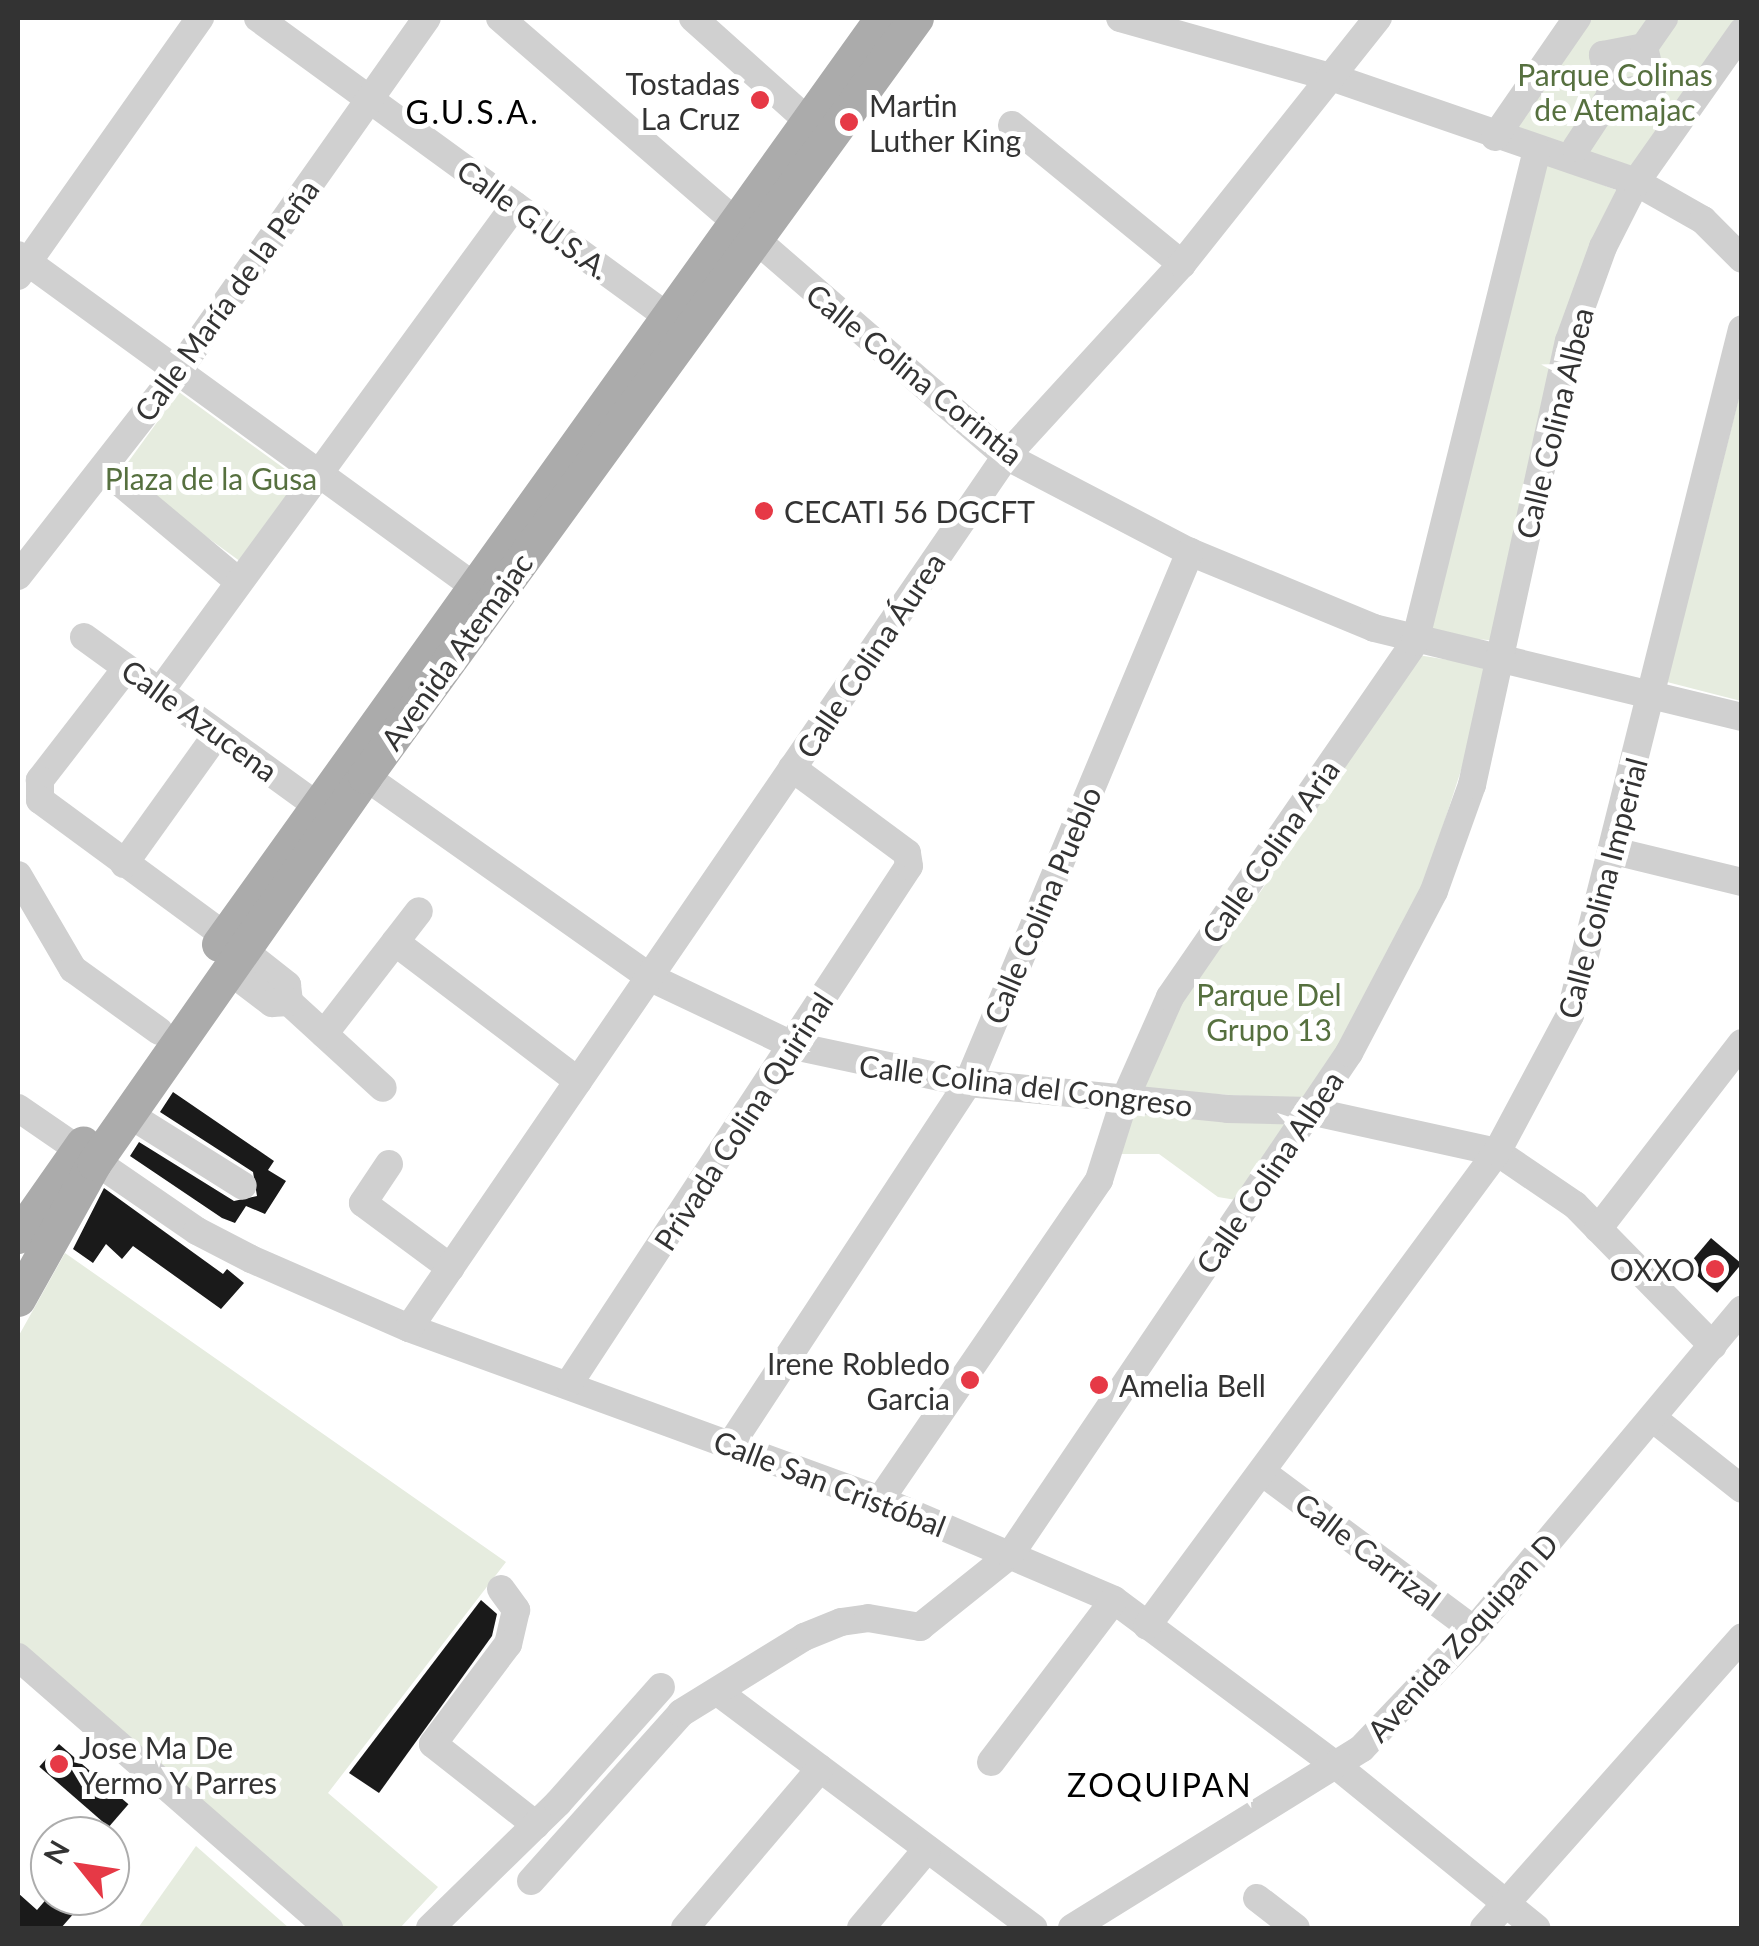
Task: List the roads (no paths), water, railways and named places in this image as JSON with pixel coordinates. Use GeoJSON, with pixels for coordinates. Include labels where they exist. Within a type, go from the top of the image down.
{"type":"FeatureCollection","features":[{"type":"Feature","properties":{"kind":"main road","name":"Avenida Atemajac"},"geometry":{"type":"LineString","coordinates":[[18,1299],[86,1157],[159,1031],[233,953],[315,804],[354,769],[899,20]]}},
{"type":"Feature","properties":{"kind":"main road","name":"Avenida Atemajac"},"geometry":{"type":"LineString","coordinates":[[18,1236],[86,1157],[130,1115],[471,584],[664,314],[742,231],[807,120],[899,20]]}},
{"type":"Feature","properties":{"kind":"street"},"geometry":{"type":"LineString","coordinates":[[200,18],[21,265],[471,584]]}},
{"type":"Feature","properties":{"kind":"street","name":"Calle G.U.S.A."},"geometry":{"type":"LineString","coordinates":[[258,18],[664,314]]}},
{"type":"Feature","properties":{"kind":"street","name":"Calle María de la Peña"},"geometry":{"type":"LineString","coordinates":[[18,576],[176,375],[427,18]]}},
{"type":"Feature","properties":{"kind":"street","name":"Calle Colina Corintia"},"geometry":{"type":"LineString","coordinates":[[500,18],[1006,456],[1190,552],[1415,642],[1499,654],[1742,718]]}},
{"type":"Feature","properties":{"kind":"street"},"geometry":{"type":"LineString","coordinates":[[693,18],[807,120]]}},
{"type":"Feature","properties":{"kind":"street"},"geometry":{"type":"LineString","coordinates":[[1120,18],[1178,26],[1636,182],[1703,220],[1742,259]]}},
{"type":"Feature","properties":{"kind":"street","name":"Calle Colina Áurea"},"geometry":{"type":"LineString","coordinates":[[409,1328],[1006,456],[1182,264],[1378,18]]}},
{"type":"Feature","properties":{"kind":"street"},"geometry":{"type":"LineString","coordinates":[[1495,136],[1577,18]]}},
{"type":"Feature","properties":{"kind":"street"},"geometry":{"type":"LineString","coordinates":[[1611,95],[1603,56],[1644,47],[1664,18]]}},
{"type":"Feature","properties":{"kind":"street","name":"Calle Colina Albea"},"geometry":{"type":"LineString","coordinates":[[530,1882],[567,1814],[681,1713],[804,1636],[841,1622],[868,1618],[920,1627],[1010,1555],[1310,1110],[1398,970],[1434,891],[1472,785],[1569,341],[1636,182],[1742,32]]}},
{"type":"Feature","properties":{"kind":"street"},"geometry":{"type":"LineString","coordinates":[[1576,148],[1611,95],[1653,86],[1644,47]]}},
{"type":"Feature","properties":{"kind":"street"},"geometry":{"type":"LineString","coordinates":[[1012,125],[1182,264]]}},
{"type":"Feature","properties":{"kind":"street","name":"Calle Colina Aria"},"geometry":{"type":"LineString","coordinates":[[880,1500],[1099,1180],[1124,1100],[1170,997],[1415,642],[1537,150]]}},
{"type":"Feature","properties":{"kind":"street"},"geometry":{"type":"LineString","coordinates":[[161,690],[515,205]]}},
{"type":"Feature","properties":{"kind":"street","name":"Calle Colina Imperial"},"geometry":{"type":"LineString","coordinates":[[1147,1626],[1497,1152],[1570,1015],[1654,696],[1742,329]]}},
{"type":"Feature","properties":{"kind":"street"},"geometry":{"type":"LineString","coordinates":[[104,469],[238,581]]}},
{"type":"Feature","properties":{"kind":"street","name":"Calle Colina Pueblo"},"geometry":{"type":"LineString","coordinates":[[731,1444],[968,1083],[1190,552]]}},
{"type":"Feature","properties":{"kind":"street","name":"Calle Azucena"},"geometry":{"type":"LineString","coordinates":[[84,637],[315,804]]}},
{"type":"Feature","properties":{"kind":"street"},"geometry":{"type":"LineString","coordinates":[[118,679],[37,788],[59,818],[124,864],[233,953],[272,1003],[289,1002],[383,1088]]}},
{"type":"Feature","properties":{"kind":"street"},"geometry":{"type":"LineString","coordinates":[[124,864],[210,744]]}},
{"type":"Feature","properties":{"kind":"street","name":"Privada Colina Quirinal"},"geometry":{"type":"LineString","coordinates":[[570,1382],[794,1046],[911,858],[792,768]]}},
{"type":"Feature","properties":{"kind":"street","name":"Calle Colina del Congreso"},"geometry":{"type":"LineString","coordinates":[[354,769],[649,978],[794,1046],[968,1083],[1124,1100],[1310,1110],[1497,1152],[1550,1184],[1713,1346]]}},
{"type":"Feature","properties":{"kind":"street"},"geometry":{"type":"LineString","coordinates":[[1614,851],[1742,882]]}},
{"type":"Feature","properties":{"kind":"street"},"geometry":{"type":"LineString","coordinates":[[18,875],[73,969],[159,1031]]}},
{"type":"Feature","properties":{"kind":"street"},"geometry":{"type":"LineString","coordinates":[[324,1034],[419,911]]}},
{"type":"Feature","properties":{"kind":"street"},"geometry":{"type":"LineString","coordinates":[[395,942],[578,1080]]}},
{"type":"Feature","properties":{"kind":"street"},"geometry":{"type":"LineString","coordinates":[[1598,1229],[1742,1043]]}},
{"type":"Feature","properties":{"kind":"street","name":"Calle San Cristóbal"},"geometry":{"type":"LineString","coordinates":[[18,1108],[197,1231],[409,1328],[570,1382],[880,1500],[1114,1600],[1338,1766],[1536,1928]]}},
{"type":"Feature","properties":{"kind":"street"},"geometry":{"type":"LineString","coordinates":[[130,1115],[243,1186]]}},
{"type":"Feature","properties":{"kind":"street"},"geometry":{"type":"LineString","coordinates":[[389,1164],[363,1203],[450,1268]]}},
{"type":"Feature","properties":{"kind":"street","name":"Avenida Zoquipan D"},"geometry":{"type":"LineString","coordinates":[[1072,1928],[1338,1766],[1474,1630],[1655,1420],[1742,1310]]}},
{"type":"Feature","properties":{"kind":"street"},"geometry":{"type":"LineString","coordinates":[[1655,1420],[1742,1489]]}},
{"type":"Feature","properties":{"kind":"street","name":"Calle Carrizal"},"geometry":{"type":"LineString","coordinates":[[1262,1472],[1474,1630]]}},
{"type":"Feature","properties":{"kind":"street"},"geometry":{"type":"LineString","coordinates":[[501,1589],[516,1610],[508,1644],[433,1744],[536,1825]]}},
{"type":"Feature","properties":{"kind":"street"},"geometry":{"type":"LineString","coordinates":[[992,1762],[1114,1600]]}},
{"type":"Feature","properties":{"kind":"street"},"geometry":{"type":"LineString","coordinates":[[1484,1928],[1742,1636]]}},
{"type":"Feature","properties":{"kind":"street"},"geometry":{"type":"LineString","coordinates":[[18,1657],[328,1928]]}},
{"type":"Feature","properties":{"kind":"street"},"geometry":{"type":"LineString","coordinates":[[430,1928],[536,1825],[567,1814],[660,1687]]}},
{"type":"Feature","properties":{"kind":"street"},"geometry":{"type":"LineString","coordinates":[[718,1692],[1034,1928]]}},
{"type":"Feature","properties":{"kind":"street"},"geometry":{"type":"LineString","coordinates":[[685,1928],[820,1769]]}},
{"type":"Feature","properties":{"kind":"street"},"geometry":{"type":"LineString","coordinates":[[860,1928],[926,1849]]}},
{"type":"Feature","properties":{"kind":"street"},"geometry":{"type":"LineString","coordinates":[[1256,1898],[1296,1928]]}},
{"type":"Feature","properties":{"kind":"place","name":"Tostadas La Cruz"},"geometry":{"type":"Point","coordinates":[760,100]}},
{"type":"Feature","properties":{"kind":"place","name":"Martin Luther King"},"geometry":{"type":"Point","coordinates":[849,122]}},
{"type":"Feature","properties":{"kind":"place","name":"CECATI 56 DGCFT"},"geometry":{"type":"Point","coordinates":[764,511]}},
{"type":"Feature","properties":{"kind":"place","name":"OXXO"},"geometry":{"type":"Point","coordinates":[1715,1269]}},
{"type":"Feature","properties":{"kind":"place","name":"Irene Robledo Garcia"},"geometry":{"type":"Point","coordinates":[970,1380]}},
{"type":"Feature","properties":{"kind":"place","name":"Amelia Bell"},"geometry":{"type":"Point","coordinates":[1099,1385]}},
{"type":"Feature","properties":{"kind":"place","name":"Jose Ma De Yermo Y Parres"},"geometry":{"type":"Point","coordinates":[59,1764]}},
{"type":"Feature","properties":{"kind":"district","name":"G.U.S.A."},"geometry":{"type":"Point","coordinates":[473,112]}},
{"type":"Feature","properties":{"kind":"district","name":"ZOQUIPAN"},"geometry":{"type":"Point","coordinates":[1160,1785]}},
{"type":"Feature","properties":{"kind":"park label","name":"Parque Colinas de Atemajac"},"geometry":{"type":"Point","coordinates":[1615,91]}},
{"type":"Feature","properties":{"kind":"park label","name":"Plaza de la Gusa"},"geometry":{"type":"Point","coordinates":[211,478]}},
{"type":"Feature","properties":{"kind":"park label","name":"Parque Del Grupo 13"},"geometry":{"type":"Point","coordinates":[1269,1011]}}]}
